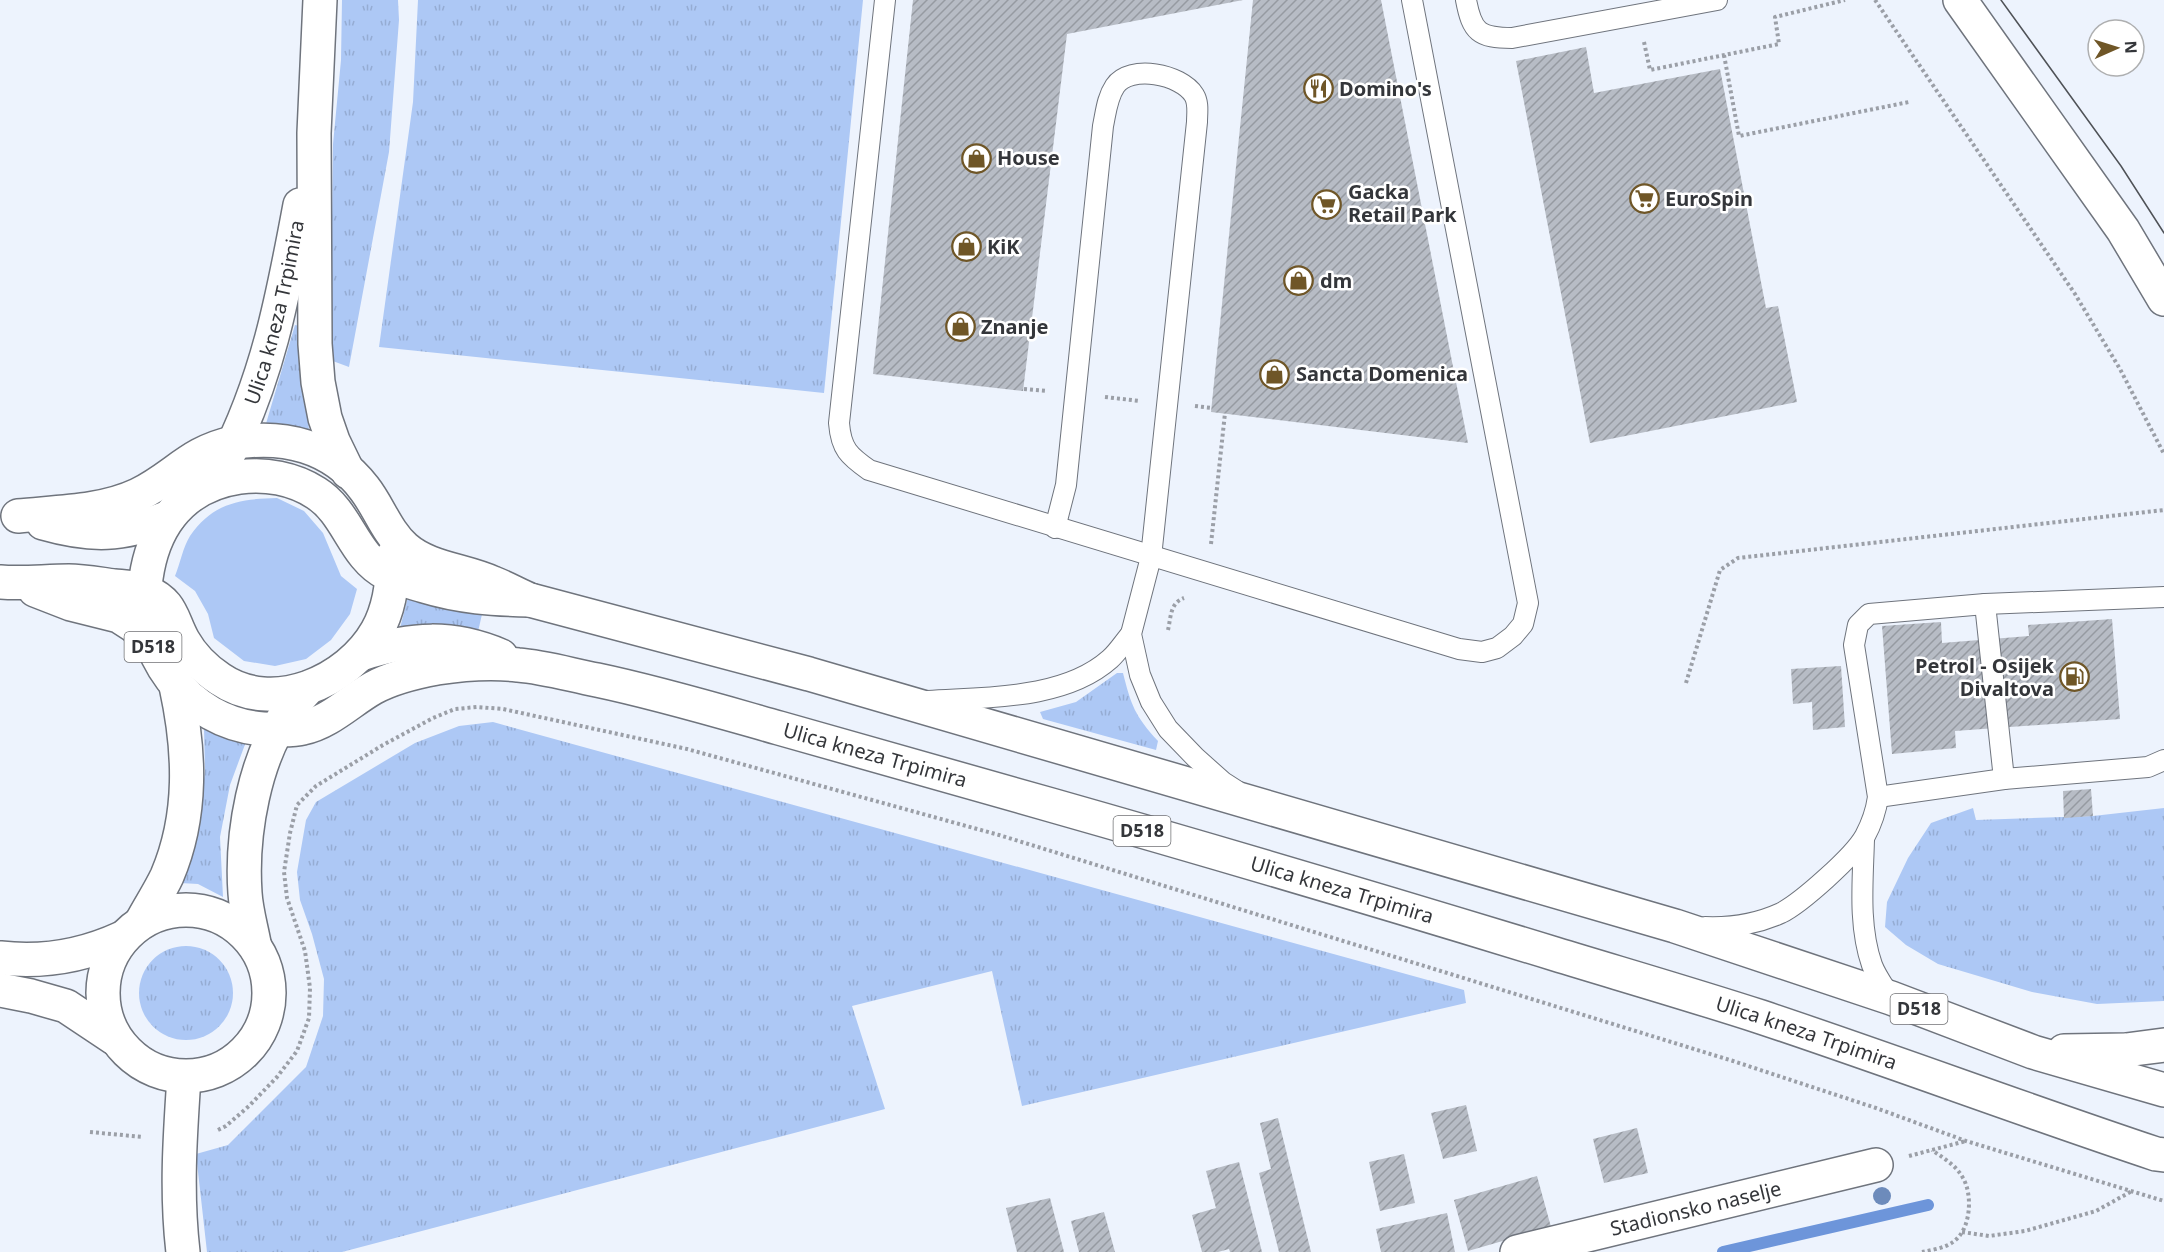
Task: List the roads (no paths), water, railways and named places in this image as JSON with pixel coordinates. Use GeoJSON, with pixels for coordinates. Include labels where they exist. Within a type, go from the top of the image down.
{"type":"FeatureCollection","features":[{"type":"Feature","properties":{"kind":"main road","name":"Ulica kneza Trpimira"},"geometry":{"type":"LineString","coordinates":[[320,0],[314,133],[315,344],[318,382],[325,418],[348,472]]}},
{"type":"Feature","properties":{"kind":"main road"},"geometry":{"type":"LineString","coordinates":[[1960,0],[2123,230],[2164,299]]}},
{"type":"Feature","properties":{"kind":"main road","name":"Ulica kneza Trpimira"},"geometry":{"type":"LineString","coordinates":[[213,484],[235,443],[265,368],[279,317],[314,133]]}},
{"type":"Feature","properties":{"kind":"main road","name":"D518"},"geometry":{"type":"LineString","coordinates":[[9,516],[108,505],[156,484],[188,461],[212,448],[235,443],[277,440],[301,444],[324,453],[363,487],[387,528],[405,549],[433,563],[494,583],[530,600],[908,702],[1675,926],[1892,999],[2033,1052],[2164,1090]]}},
{"type":"Feature","properties":{"kind":"main road","name":"D518"},"geometry":{"type":"LineString","coordinates":[[519,664],[428,669],[396,678],[374,688],[330,717],[304,728],[277,730],[251,728],[225,720],[199,706],[176,686],[160,664],[150,639],[144,612],[148,563],[155,544],[170,517],[192,495],[213,484],[251,475],[295,483],[315,492],[332,506],[374,566],[393,577],[446,592],[486,599],[530,600]]}},
{"type":"Feature","properties":{"kind":"main road","name":"D518"},"geometry":{"type":"LineString","coordinates":[[9,516],[68,530],[114,533],[142,528],[170,517]]}},
{"type":"Feature","properties":{"kind":"main road","name":"D518"},"geometry":{"type":"LineString","coordinates":[[8,583],[71,581],[144,590],[162,600],[174,617],[182,639],[198,662],[222,681],[248,692],[279,694],[308,688],[335,676],[361,654],[377,631],[389,603],[393,577],[393,552],[387,528]]}},
{"type":"Feature","properties":{"kind":"main road","name":"D518"},"geometry":{"type":"LineString","coordinates":[[8,583],[71,604],[119,616],[150,639]]}},
{"type":"Feature","properties":{"kind":"main road","name":"D518"},"geometry":{"type":"LineString","coordinates":[[361,654],[387,645],[444,640],[479,647],[519,664]]}},
{"type":"Feature","properties":{"kind":"main road","name":"Ulica kneza Trpimira"},"geometry":{"type":"LineString","coordinates":[[519,664],[639,689],[1308,879],[1759,1016],[2161,1156]]}},
{"type":"Feature","properties":{"kind":"main road"},"geometry":{"type":"LineString","coordinates":[[114,1038],[104,1013],[102,987],[108,960],[132,929],[167,876],[185,818],[188,770],[184,725],[176,686]]}},
{"type":"Feature","properties":{"kind":"main road"},"geometry":{"type":"LineString","coordinates":[[0,990],[66,1006],[114,1038],[133,1059],[157,1072],[184,1077],[210,1074],[234,1062],[253,1043],[265,1020],[270,993],[266,967],[254,943],[245,894],[244,856],[247,828],[262,764],[289,710],[308,688]]}},
{"type":"Feature","properties":{"kind":"main road"},"geometry":{"type":"LineString","coordinates":[[0,958],[79,955],[99,948],[165,911],[190,909],[214,914],[236,925],[254,943]]}},
{"type":"Feature","properties":{"kind":"main road"},"geometry":{"type":"LineString","coordinates":[[2033,1052],[2126,1050],[2164,1045]]}},
{"type":"Feature","properties":{"kind":"main road"},"geometry":{"type":"LineString","coordinates":[[183,1252],[178,1214],[179,1141],[184,1077]]}},
{"type":"Feature","properties":{"kind":"main road","name":"Stadionsko naselje"},"geometry":{"type":"LineString","coordinates":[[1517,1252],[1876,1165]]}},
{"type":"Feature","properties":{"kind":"lane"},"geometry":{"type":"LineString","coordinates":[[885,0],[839,423],[840,441],[851,457],[869,470],[1055,528],[1459,649],[1482,652],[1497,648],[1513,636],[1523,624],[1528,603],[1412,0]]}},
{"type":"Feature","properties":{"kind":"lane"},"geometry":{"type":"LineString","coordinates":[[1466,0],[1470,21],[1477,30],[1488,36],[1501,38],[1512,38],[1717,0]]}},
{"type":"Feature","properties":{"kind":"lane"},"geometry":{"type":"LineString","coordinates":[[908,702],[1030,692],[1059,686],[1085,675],[1110,659],[1131,634],[1150,557],[1198,106],[1193,94],[1178,80],[1147,74],[1128,75],[1116,84],[1108,98],[1066,485],[1055,528]]}},
{"type":"Feature","properties":{"kind":"lane"},"geometry":{"type":"LineString","coordinates":[[1675,926],[1724,928],[1756,922],[1780,914],[1798,903],[1864,839],[1875,814],[1878,797],[1854,645],[1858,625],[1869,614],[1985,604],[2164,597]]}},
{"type":"Feature","properties":{"kind":"lane"},"geometry":{"type":"LineString","coordinates":[[1985,604],[2004,779]]}},
{"type":"Feature","properties":{"kind":"lane"},"geometry":{"type":"LineString","coordinates":[[1131,634],[1140,675],[1151,702],[1168,729],[1195,758],[1223,782],[1261,806]]}},
{"type":"Feature","properties":{"kind":"lane"},"geometry":{"type":"LineString","coordinates":[[1878,797],[2004,779],[2148,767],[2164,760]]}},
{"type":"Feature","properties":{"kind":"lane"},"geometry":{"type":"LineString","coordinates":[[1864,839],[1862,909],[1867,942],[1872,967],[1892,999]]}},
{"type":"Feature","properties":{"kind":"waterway"},"geometry":{"type":"LineString","coordinates":[[1723,1252],[1928,1205]]}},
{"type":"Feature","properties":{"kind":"tram line"},"geometry":{"type":"LineString","coordinates":[[2001,0],[2121,166],[2164,233]]}},
{"type":"Feature","properties":{"kind":"place","name":"Domino's"},"geometry":{"type":"Point","coordinates":[1318,89]}},
{"type":"Feature","properties":{"kind":"place","name":"House"},"geometry":{"type":"Point","coordinates":[976,158]}},
{"type":"Feature","properties":{"kind":"place","name":"EuroSpin"},"geometry":{"type":"Point","coordinates":[1644,199]}},
{"type":"Feature","properties":{"kind":"place","name":"Gacka Retail Park"},"geometry":{"type":"Point","coordinates":[1327,204]}},
{"type":"Feature","properties":{"kind":"place","name":"KiK"},"geometry":{"type":"Point","coordinates":[966,247]}},
{"type":"Feature","properties":{"kind":"place","name":"dm"},"geometry":{"type":"Point","coordinates":[1299,281]}},
{"type":"Feature","properties":{"kind":"place","name":"Znanje"},"geometry":{"type":"Point","coordinates":[960,327]}},
{"type":"Feature","properties":{"kind":"place","name":"Sancta Domenica"},"geometry":{"type":"Point","coordinates":[1275,374]}},
{"type":"Feature","properties":{"kind":"place","name":"Petrol - Osijek Divaltova"},"geometry":{"type":"Point","coordinates":[2075,677]}}]}
